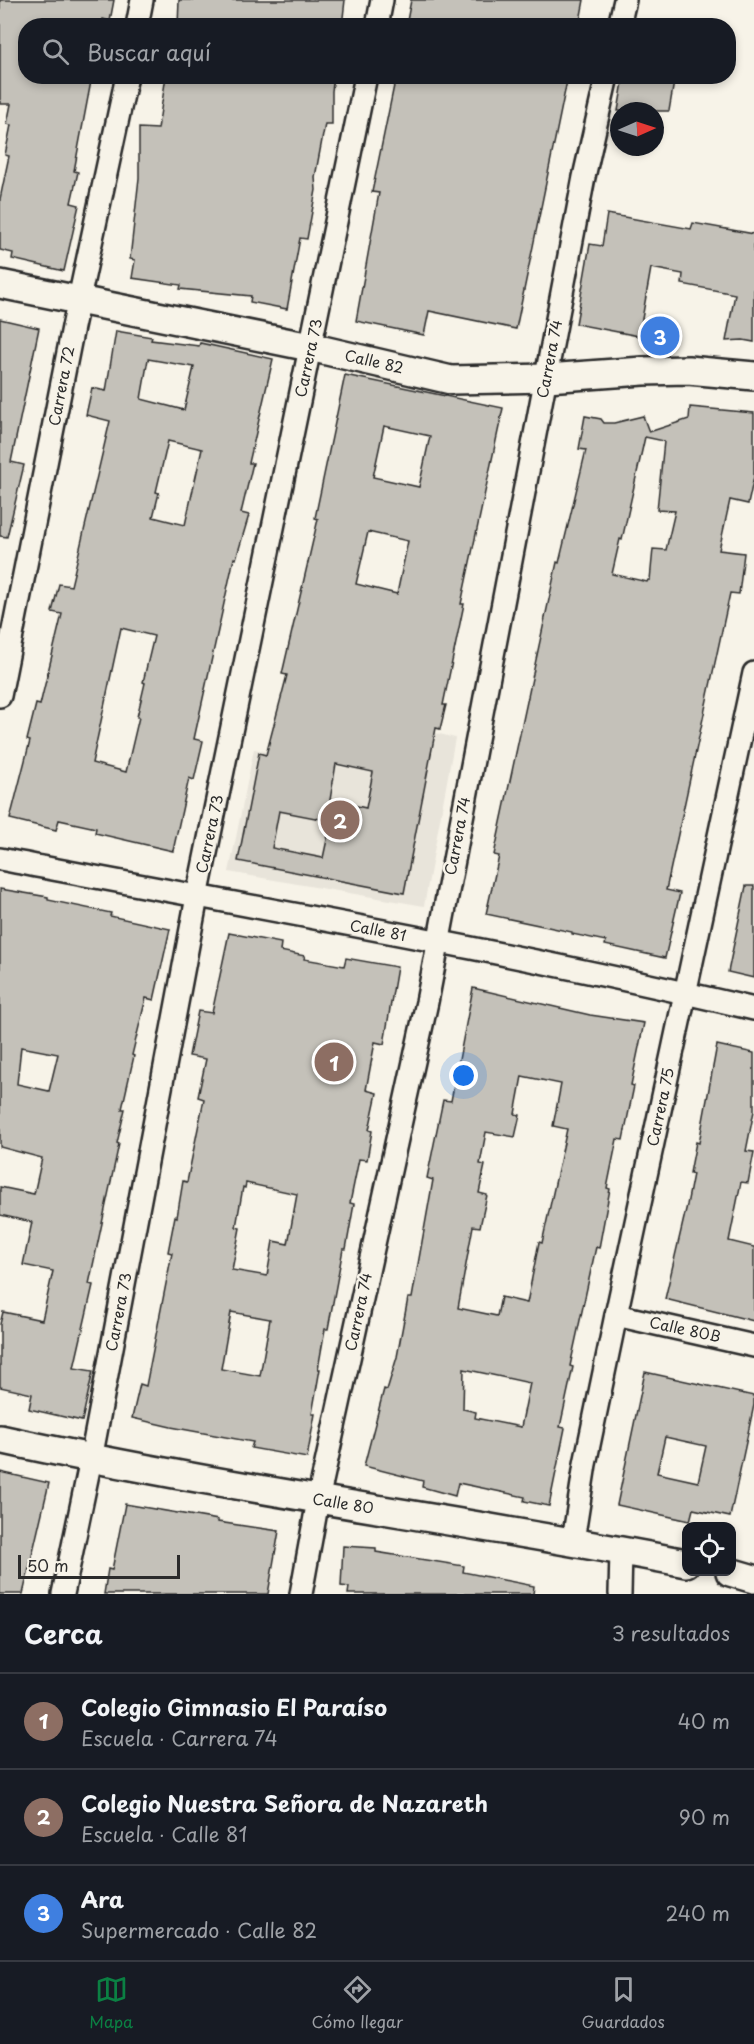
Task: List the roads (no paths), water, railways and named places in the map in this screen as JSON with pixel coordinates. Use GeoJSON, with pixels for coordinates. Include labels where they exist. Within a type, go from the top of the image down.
{"type":"FeatureCollection","features":[{"type":"Feature","properties":{"kind":"street"},"geometry":{"type":"LineString","coordinates":[[139,18],[142,0]]}},
{"type":"Feature","properties":{"kind":"street"},"geometry":{"type":"LineString","coordinates":[[379,18],[382,0]]}},
{"type":"Feature","properties":{"kind":"street"},"geometry":{"type":"LineString","coordinates":[[621,18],[625,0]]}},
{"type":"Feature","properties":{"kind":"street","name":"Carrera 72"},"geometry":{"type":"LineString","coordinates":[[0,696],[125,84]]}},
{"type":"Feature","properties":{"kind":"street","name":"Carrera 73"},"geometry":{"type":"LineString","coordinates":[[63,1594],[91,1459],[197,897],[364,84]]}},
{"type":"Feature","properties":{"kind":"street","name":"Carrera 74"},"geometry":{"type":"LineString","coordinates":[[301,1594],[318,1500],[427,1002],[584,177],[605,84]]}},
{"type":"Feature","properties":{"kind":"street","name":"Calle 82"},"geometry":{"type":"LineString","coordinates":[[0,284],[310,347],[451,380],[547,378],[642,370],[688,370],[754,376]]}},
{"type":"Feature","properties":{"kind":"street","name":"Carrera 75"},"geometry":{"type":"LineString","coordinates":[[573,1541],[585,1464],[754,674]]}},
{"type":"Feature","properties":{"kind":"street","name":"Calle 81"},"geometry":{"type":"LineString","coordinates":[[0,859],[686,992],[754,1009]]}},
{"type":"Feature","properties":{"kind":"street","name":"Calle 80B"},"geometry":{"type":"LineString","coordinates":[[616,1316],[754,1346]]}},
{"type":"Feature","properties":{"kind":"street","name":"Calle 80"},"geometry":{"type":"LineString","coordinates":[[0,1439],[91,1459],[318,1500],[573,1541],[682,1562]]}},
{"type":"Feature","properties":{"kind":"street"},"geometry":{"type":"LineString","coordinates":[[620,1594],[621,1550]]}},
{"type":"Feature","properties":{"kind":"street"},"geometry":{"type":"LineString","coordinates":[[736,1574],[754,1578]]}},
{"type":"Feature","properties":{"kind":"place","name":"Ara"},"geometry":{"type":"Point","coordinates":[660,336]}},
{"type":"Feature","properties":{"kind":"place","name":"Colegio Nuestra Señora de Nazareth"},"geometry":{"type":"Point","coordinates":[340,820]}},
{"type":"Feature","properties":{"kind":"place","name":"Colegio Gimnasio El Paraíso"},"geometry":{"type":"Point","coordinates":[334,1062]}}]}
